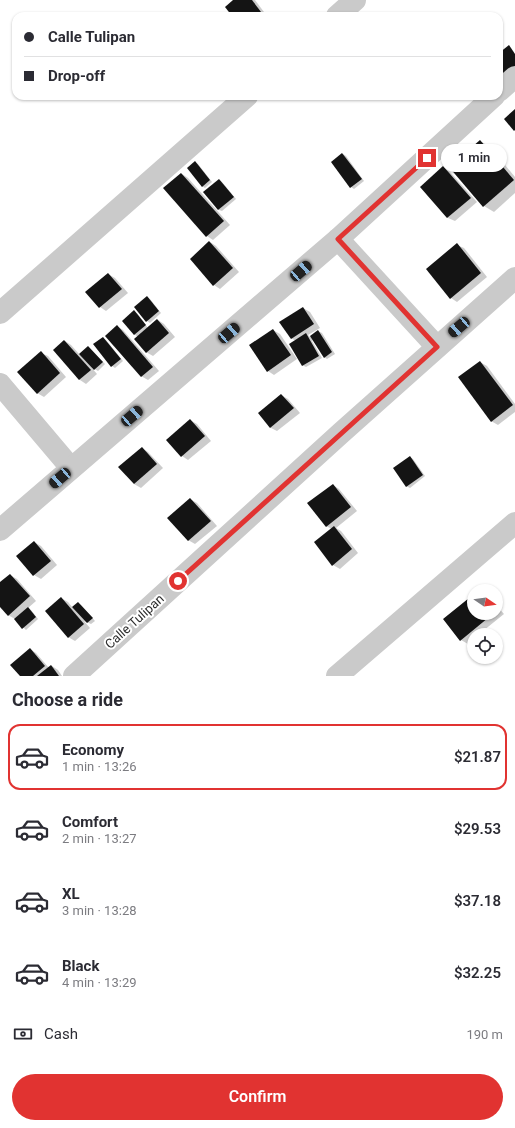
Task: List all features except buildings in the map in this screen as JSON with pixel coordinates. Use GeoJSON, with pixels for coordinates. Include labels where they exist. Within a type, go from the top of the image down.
{"type":"FeatureCollection","features":[{"type":"Feature","properties":{"kind":"street"},"geometry":{"type":"LineString","coordinates":[[342,12],[355,0]]}},
{"type":"Feature","properties":{"kind":"street"},"geometry":{"type":"LineString","coordinates":[[503,88],[515,77]]}},
{"type":"Feature","properties":{"kind":"street"},"geometry":{"type":"LineString","coordinates":[[0,313],[241,100]]}},
{"type":"Feature","properties":{"kind":"street"},"geometry":{"type":"LineString","coordinates":[[0,530],[338,239],[490,100]]}},
{"type":"Feature","properties":{"kind":"street"},"geometry":{"type":"LineString","coordinates":[[338,239],[437,347]]}},
{"type":"Feature","properties":{"kind":"street","name":"Calle Tulipan"},"geometry":{"type":"LineString","coordinates":[[74,676],[515,278]]}},
{"type":"Feature","properties":{"kind":"street"},"geometry":{"type":"LineString","coordinates":[[0,384],[71,468]]}},
{"type":"Feature","properties":{"kind":"street"},"geometry":{"type":"LineString","coordinates":[[337,676],[515,523]]}},
{"type":"Feature","properties":{"kind":"route"},"geometry":{"type":"LineString","coordinates":[[178,581],[437,347],[338,239],[427,158]]}}]}
